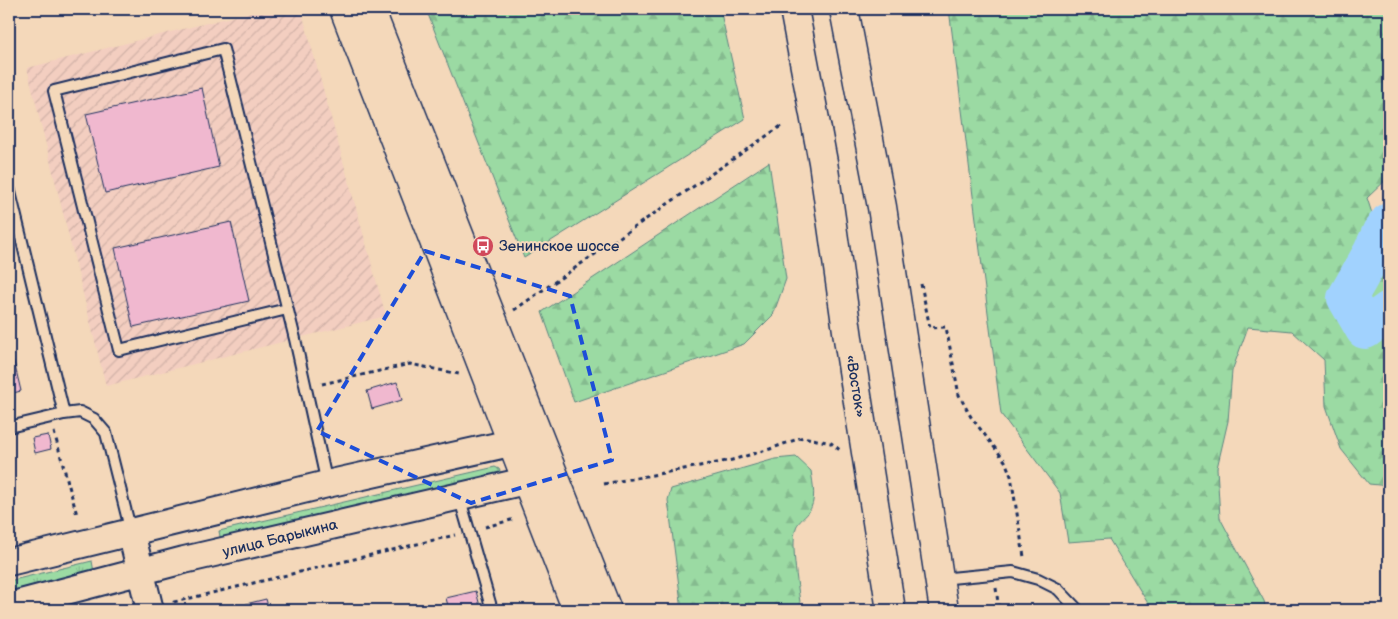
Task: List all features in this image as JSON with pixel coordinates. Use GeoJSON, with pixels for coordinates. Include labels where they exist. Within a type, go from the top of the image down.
{"type":"FeatureCollection","features":[{"type":"Feature","properties":{"kind":"main road"},"geometry":{"type":"LineString","coordinates":[[344,9],[525,439],[553,474],[607,610]]}},
{"type":"Feature","properties":{"kind":"main road"},"geometry":{"type":"LineString","coordinates":[[370,9],[525,439],[527,480],[577,610]]}},
{"type":"Feature","properties":{"kind":"main road","name":"«Восток»"},"geometry":{"type":"LineString","coordinates":[[794,9],[823,162],[891,610]]}},
{"type":"Feature","properties":{"kind":"main road"},"geometry":{"type":"LineString","coordinates":[[844,9],[882,206],[944,610]]}},
{"type":"Feature","properties":{"kind":"street"},"geometry":{"type":"LineString","coordinates":[[9,562],[327,484],[525,439]]}},
{"type":"Feature","properties":{"kind":"street","name":"улица Барыкина"},"geometry":{"type":"LineString","coordinates":[[9,606],[184,560],[553,474]]}},
{"type":"Feature","properties":{"kind":"street"},"geometry":{"type":"LineString","coordinates":[[132,532],[141,572],[162,606]]}},
{"type":"Feature","properties":{"kind":"lane"},"geometry":{"type":"LineString","coordinates":[[287,309],[119,350],[54,91],[222,49],[287,309],[327,484]]}},
{"type":"Feature","properties":{"kind":"lane"},"geometry":{"type":"LineString","coordinates":[[9,188],[64,414]]}},
{"type":"Feature","properties":{"kind":"lane"},"geometry":{"type":"LineString","coordinates":[[9,427],[80,412],[94,419],[106,432],[132,532]]}},
{"type":"Feature","properties":{"kind":"lane"},"geometry":{"type":"LineString","coordinates":[[459,495],[492,610]]}},
{"type":"Feature","properties":{"kind":"lane"},"geometry":{"type":"LineString","coordinates":[[939,579],[1013,572],[1038,579],[1058,589],[1078,610]]}},
{"type":"Feature","properties":{"kind":"path"},"geometry":{"type":"LineString","coordinates":[[509,313],[781,126]]}},
{"type":"Feature","properties":{"kind":"path"},"geometry":{"type":"LineString","coordinates":[[920,280],[930,328],[946,327],[958,395],[971,417],[997,449],[1012,476],[1024,557]]}},
{"type":"Feature","properties":{"kind":"path"},"geometry":{"type":"LineString","coordinates":[[305,388],[410,364],[461,375]]}},
{"type":"Feature","properties":{"kind":"path"},"geometry":{"type":"LineString","coordinates":[[50,417],[77,516]]}},
{"type":"Feature","properties":{"kind":"path"},"geometry":{"type":"LineString","coordinates":[[604,484],[732,460],[770,449],[803,436],[831,443],[870,471]]}},
{"type":"Feature","properties":{"kind":"path"},"geometry":{"type":"LineString","coordinates":[[162,606],[517,519]]}},
{"type":"Feature","properties":{"kind":"highlighted area"},"geometry":{"type":"Polygon","coordinates":[[[425,251],[570,296],[612,460],[471,503],[317,431],[425,251]]]}},
{"type":"Feature","properties":{"kind":"shaded area"},"geometry":{"type":"Polygon","coordinates":[[[263,9],[301,9],[386,316],[106,386],[27,68],[263,9]]]}},
{"type":"Feature","properties":{"kind":"green space"},"geometry":{"type":"Polygon","coordinates":[[[426,9],[720,9],[745,119],[524,258],[426,9]]]}},
{"type":"Feature","properties":{"kind":"green space"},"geometry":{"type":"Polygon","coordinates":[[[949,9],[1389,9],[1389,177],[1367,198],[1389,266],[1389,486],[1369,484],[1341,449],[1326,406],[1324,360],[1292,331],[1248,327],[1232,371],[1228,421],[1217,468],[1220,518],[1264,601],[1266,610],[1152,610],[1109,539],[1068,542],[1060,493],[1001,414],[949,9]]]}},
{"type":"Feature","properties":{"kind":"green space"},"geometry":{"type":"Polygon","coordinates":[[[769,162],[786,279],[773,315],[744,344],[574,402],[542,312],[769,162]]]}},
{"type":"Feature","properties":{"kind":"green space"},"geometry":{"type":"Polygon","coordinates":[[[796,457],[811,471],[814,493],[811,508],[798,524],[794,535],[794,556],[801,610],[682,610],[668,500],[671,489],[775,459],[796,457]]]}},
{"type":"Feature","properties":{"kind":"green space"},"geometry":{"type":"Polygon","coordinates":[[[495,467],[501,473],[497,477],[221,542],[219,531],[495,467]]]}},
{"type":"Feature","properties":{"kind":"green space"},"geometry":{"type":"Polygon","coordinates":[[[92,561],[94,572],[9,593],[9,581],[92,561]]]}},
{"type":"Feature","properties":{"kind":"building"},"geometry":{"type":"Polygon","coordinates":[[[202,88],[219,167],[105,193],[86,114],[202,88]]]}},
{"type":"Feature","properties":{"kind":"building"},"geometry":{"type":"Polygon","coordinates":[[[231,222],[249,301],[133,327],[115,248],[231,222]]]}},
{"type":"Feature","properties":{"kind":"building"},"geometry":{"type":"Polygon","coordinates":[[[9,341],[21,391],[9,394],[9,341]]]}},
{"type":"Feature","properties":{"kind":"building"},"geometry":{"type":"Polygon","coordinates":[[[397,382],[402,400],[372,409],[367,391],[397,382]]]}},
{"type":"Feature","properties":{"kind":"building"},"geometry":{"type":"Polygon","coordinates":[[[48,435],[51,449],[35,453],[32,438],[48,435]]]}},
{"type":"Feature","properties":{"kind":"building"},"geometry":{"type":"Polygon","coordinates":[[[476,591],[481,610],[449,610],[446,598],[476,591]]]}},
{"type":"Feature","properties":{"kind":"building"},"geometry":{"type":"Polygon","coordinates":[[[266,599],[269,610],[248,610],[246,604],[266,599]]]}},
{"type":"Feature","properties":{"kind":"waterway"},"geometry":{"type":"LineString","coordinates":[[1389,223],[1382,232],[1347,298],[1365,329],[1389,311]]}},
{"type":"Feature","properties":{"kind":"place","name":"Зенинское шоссе"},"geometry":{"type":"Point","coordinates":[483,246]}}]}
